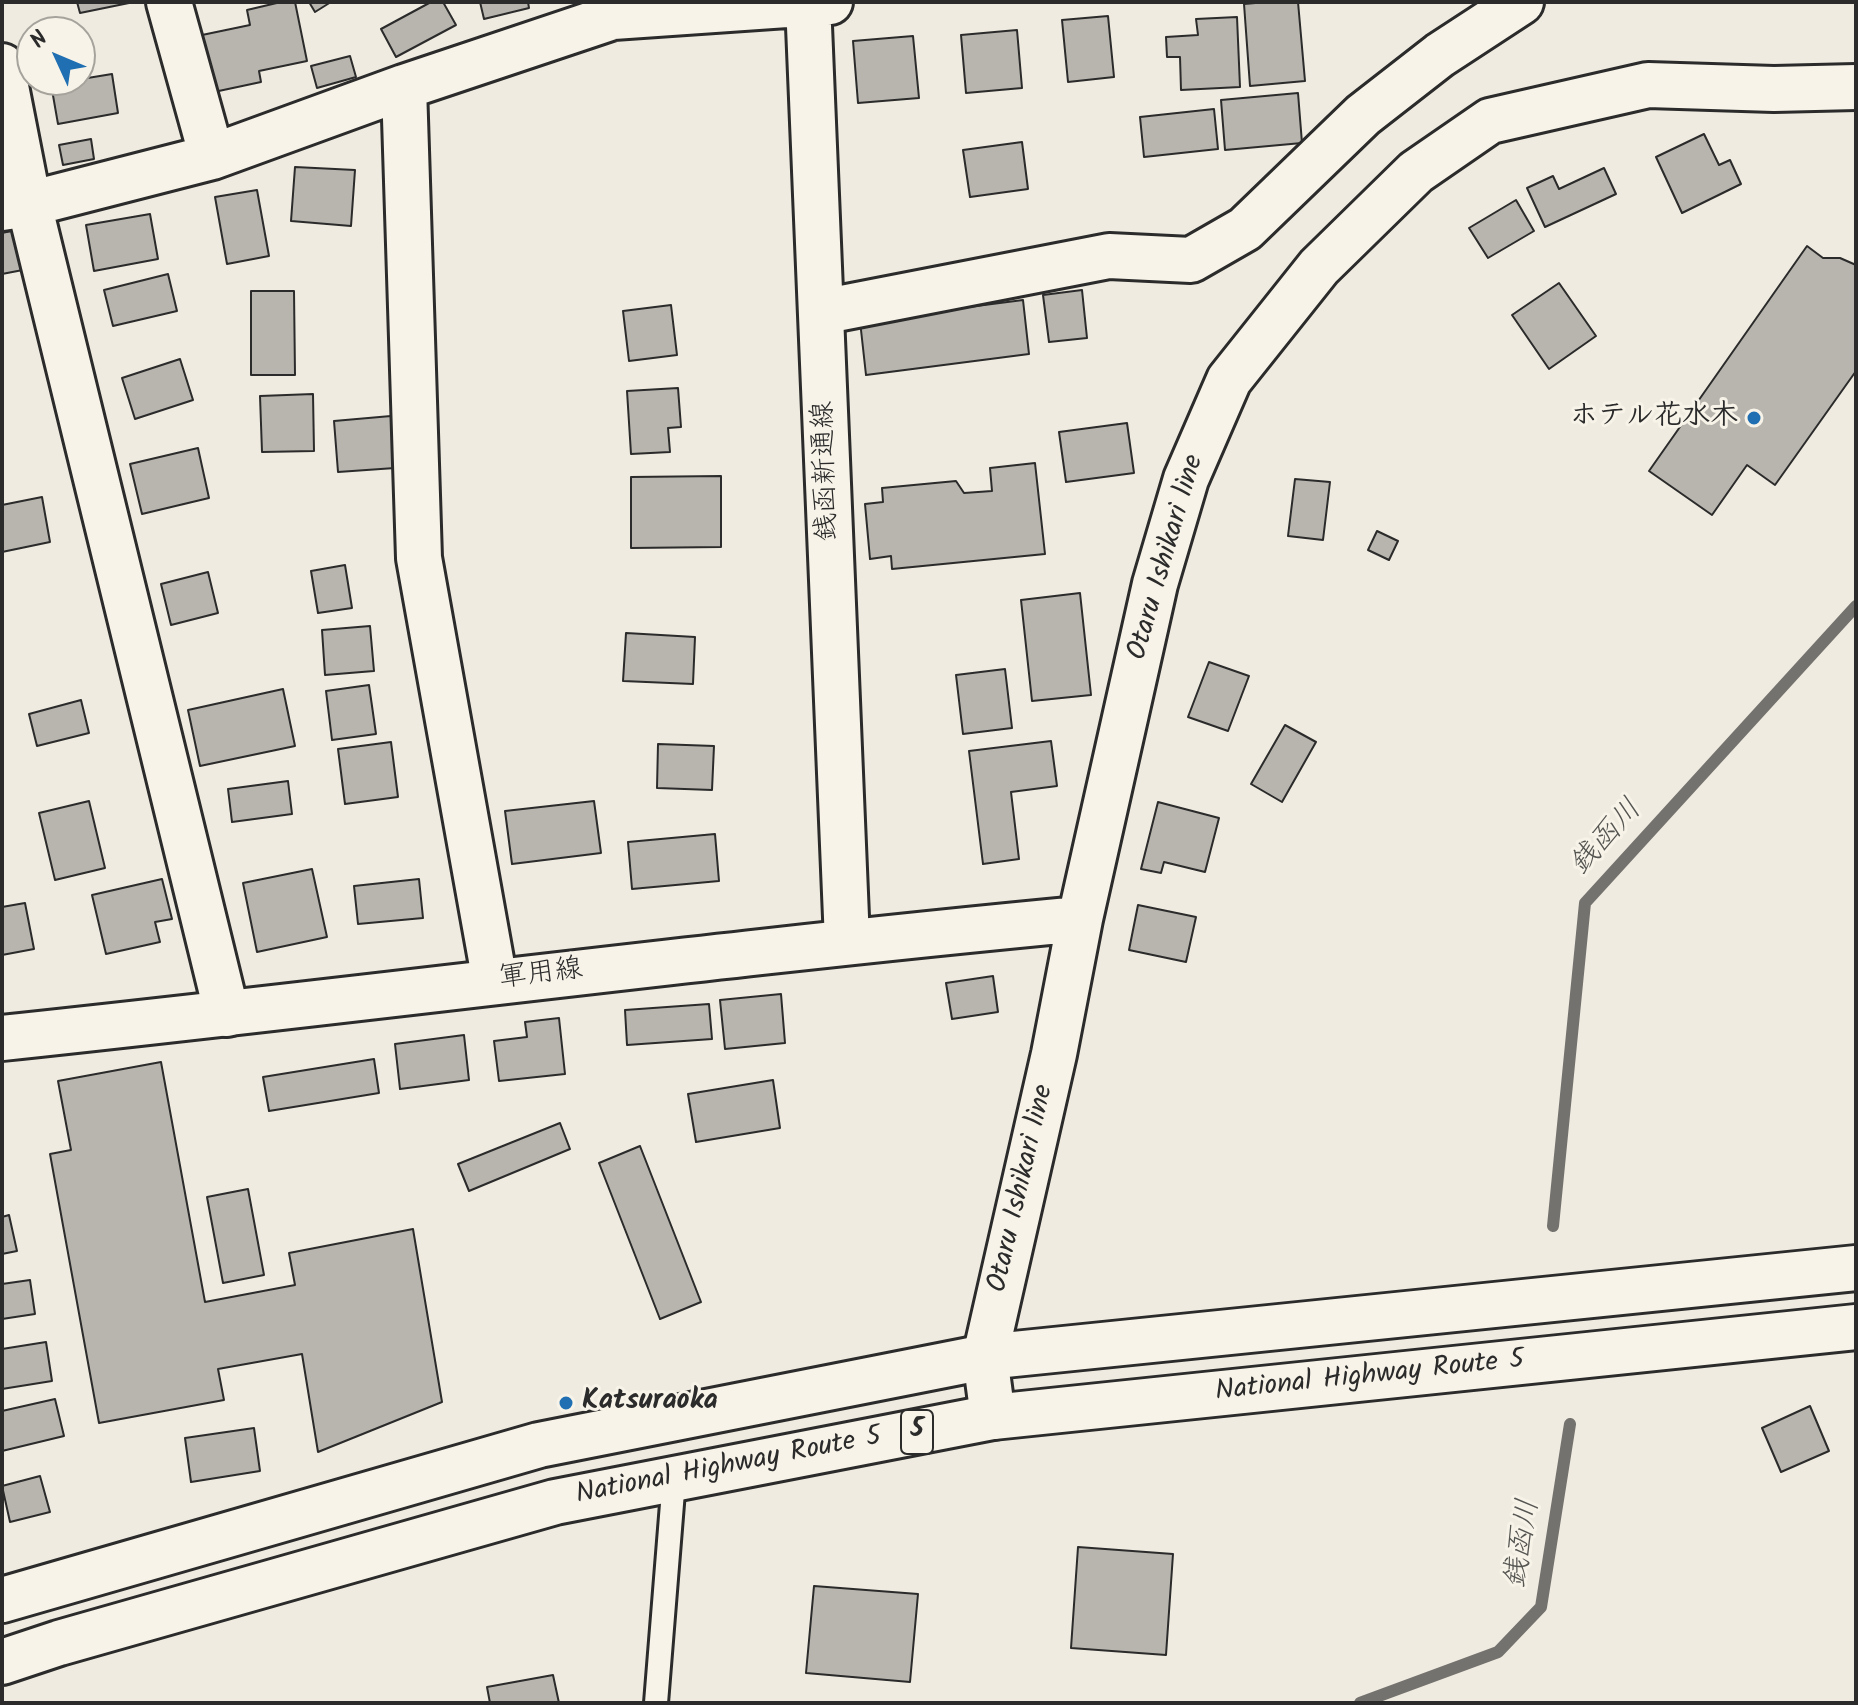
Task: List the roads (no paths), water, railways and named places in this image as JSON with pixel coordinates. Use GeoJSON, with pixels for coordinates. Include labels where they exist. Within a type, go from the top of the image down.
{"type":"FeatureCollection","features":[{"type":"Feature","properties":{"kind":"main road"},"geometry":{"type":"LineString","coordinates":[[821,312],[1109,256],[1191,260],[1245,229],[1363,115],[1440,55],[1521,2]]}},
{"type":"Feature","properties":{"kind":"main road"},"geometry":{"type":"LineString","coordinates":[[15,206],[212,157],[404,87],[613,17],[816,3]]}},
{"type":"Feature","properties":{"kind":"main road","name":"銭函新通線"},"geometry":{"type":"LineString","coordinates":[[816,3],[821,312],[847,941]]}},
{"type":"Feature","properties":{"kind":"main road"},"geometry":{"type":"LineString","coordinates":[[182,8],[212,157]]}},
{"type":"Feature","properties":{"kind":"main road"},"geometry":{"type":"LineString","coordinates":[[2,66],[15,206],[227,1014]]}},
{"type":"Feature","properties":{"kind":"main road","name":"Otaru Ishikari line"},"geometry":{"type":"LineString","coordinates":[[993,1417],[985,1357],[1155,584],[1186,479],[1229,380],[1319,267],[1416,172],[1490,121],[1648,85],[1774,89],[1856,87]]}},
{"type":"Feature","properties":{"kind":"main road"},"geometry":{"type":"LineString","coordinates":[[404,87],[419,558],[495,982]]}},
{"type":"Feature","properties":{"kind":"main road","name":"軍用線"},"geometry":{"type":"LineString","coordinates":[[2,1038],[847,941],[1080,919]]}},
{"type":"Feature","properties":{"kind":"main road","name":"National Highway Route 5"},"geometry":{"type":"LineString","coordinates":[[2,1600],[539,1445],[985,1357],[1856,1268]]}},
{"type":"Feature","properties":{"kind":"main road","name":"National Highway Route 5"},"geometry":{"type":"LineString","coordinates":[[2,1662],[59,1643],[555,1502],[993,1417],[1856,1327]]}},
{"type":"Feature","properties":{"kind":"lane"},"geometry":{"type":"LineString","coordinates":[[656,1703],[674,1479]]}},
{"type":"Feature","properties":{"kind":"waterway","name":"銭函川"},"geometry":{"type":"LineString","coordinates":[[1553,1226],[1585,903],[1856,606]]}},
{"type":"Feature","properties":{"kind":"waterway","name":"銭函川"},"geometry":{"type":"LineString","coordinates":[[1360,1703],[1498,1652],[1541,1607],[1570,1424]]}},
{"type":"Feature","properties":{"kind":"place","name":"ホテル花水木"},"geometry":{"type":"Point","coordinates":[1754,418]}},
{"type":"Feature","properties":{"kind":"place","name":"Katsuraoka"},"geometry":{"type":"Point","coordinates":[566,1403]}}]}
